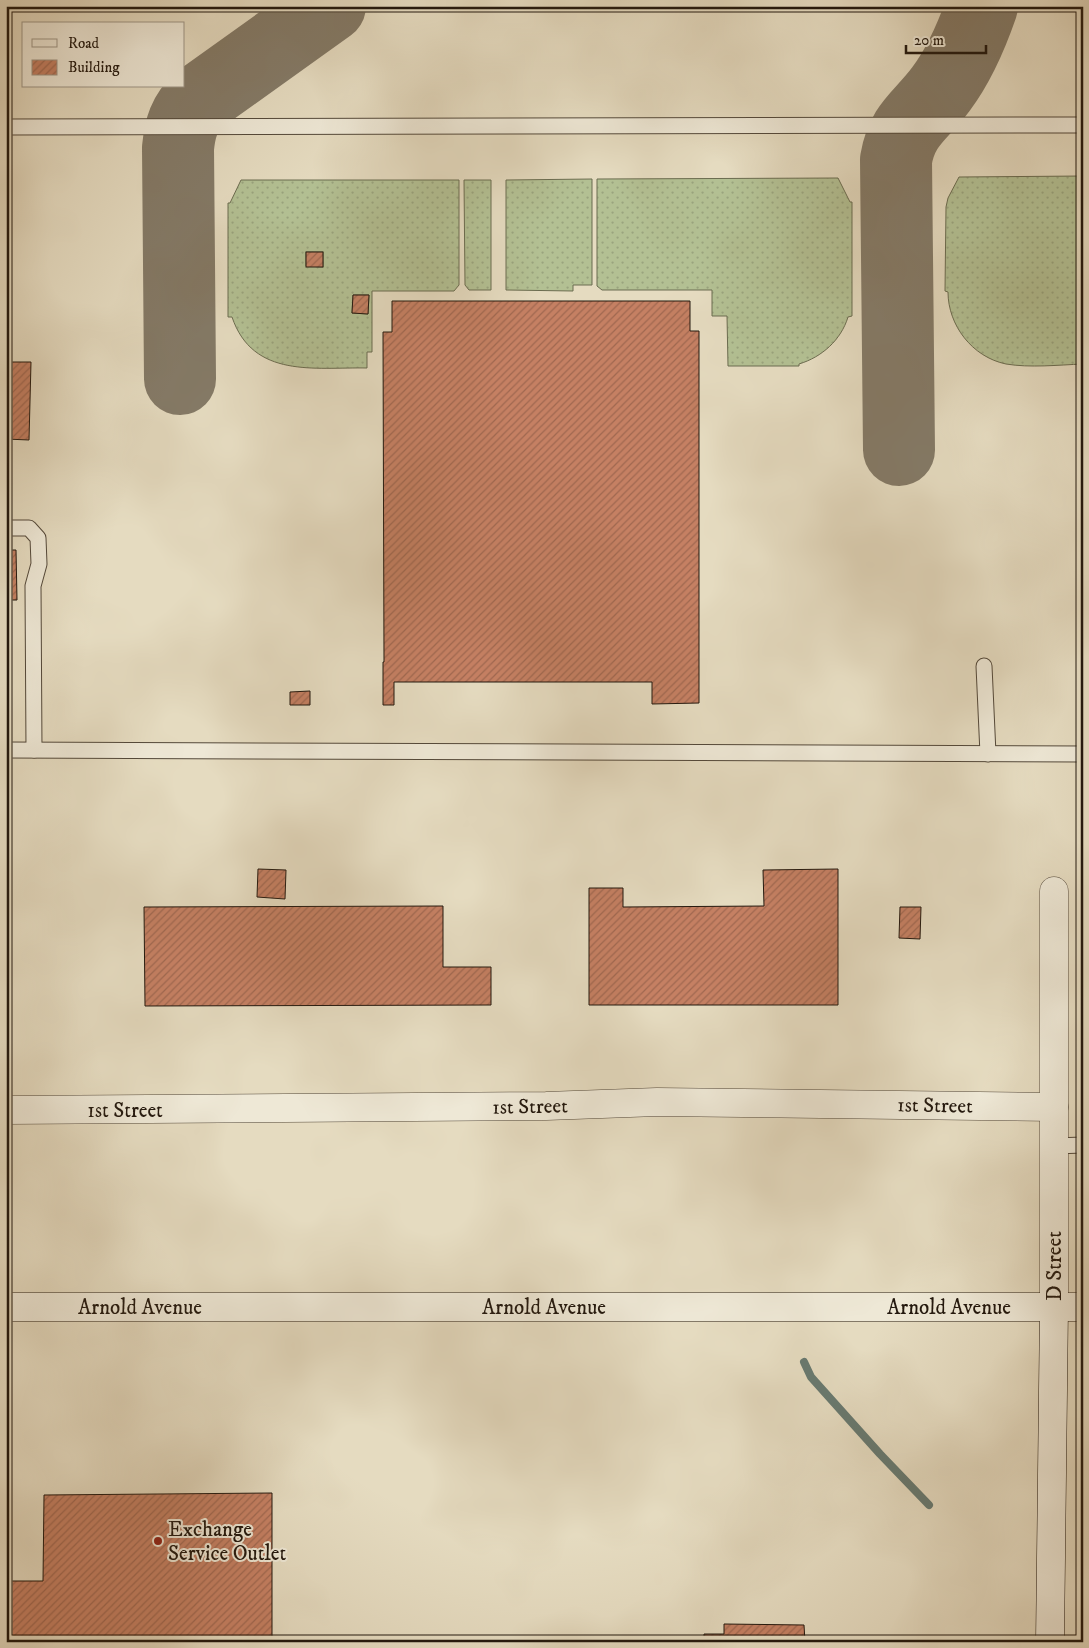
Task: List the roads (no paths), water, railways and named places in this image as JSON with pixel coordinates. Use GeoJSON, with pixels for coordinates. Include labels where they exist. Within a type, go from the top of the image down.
{"type":"FeatureCollection","features":[{"type":"Feature","properties":{"kind":"street","name":"D Street"},"geometry":{"type":"LineString","coordinates":[[1050,1642],[1054,1307],[1054,891]]}},
{"type":"Feature","properties":{"kind":"street","name":"1st Street"},"geometry":{"type":"LineString","coordinates":[[6,1110],[517,1106],[657,1102],[1054,1106]]}},
{"type":"Feature","properties":{"kind":"street","name":"Arnold Avenue"},"geometry":{"type":"LineString","coordinates":[[6,1308],[1083,1307]]}},
{"type":"Feature","properties":{"kind":"lane"},"geometry":{"type":"LineString","coordinates":[[6,127],[1083,125]]}},
{"type":"Feature","properties":{"kind":"lane"},"geometry":{"type":"LineString","coordinates":[[6,528],[29,528],[38,538],[39,564],[33,586],[34,750]]}},
{"type":"Feature","properties":{"kind":"lane"},"geometry":{"type":"LineString","coordinates":[[984,666],[988,754]]}},
{"type":"Feature","properties":{"kind":"lane"},"geometry":{"type":"LineString","coordinates":[[6,750],[1083,754]]}},
{"type":"Feature","properties":{"kind":"lane"},"geometry":{"type":"LineString","coordinates":[[1054,1146],[1083,1145]]}},
{"type":"Feature","properties":{"kind":"waterway"},"geometry":{"type":"LineString","coordinates":[[804,1362],[811,1377],[929,1505]]}},
{"type":"Feature","properties":{"kind":"place","name":"Exchange Service Outlet"},"geometry":{"type":"Point","coordinates":[158,1541]}}]}
